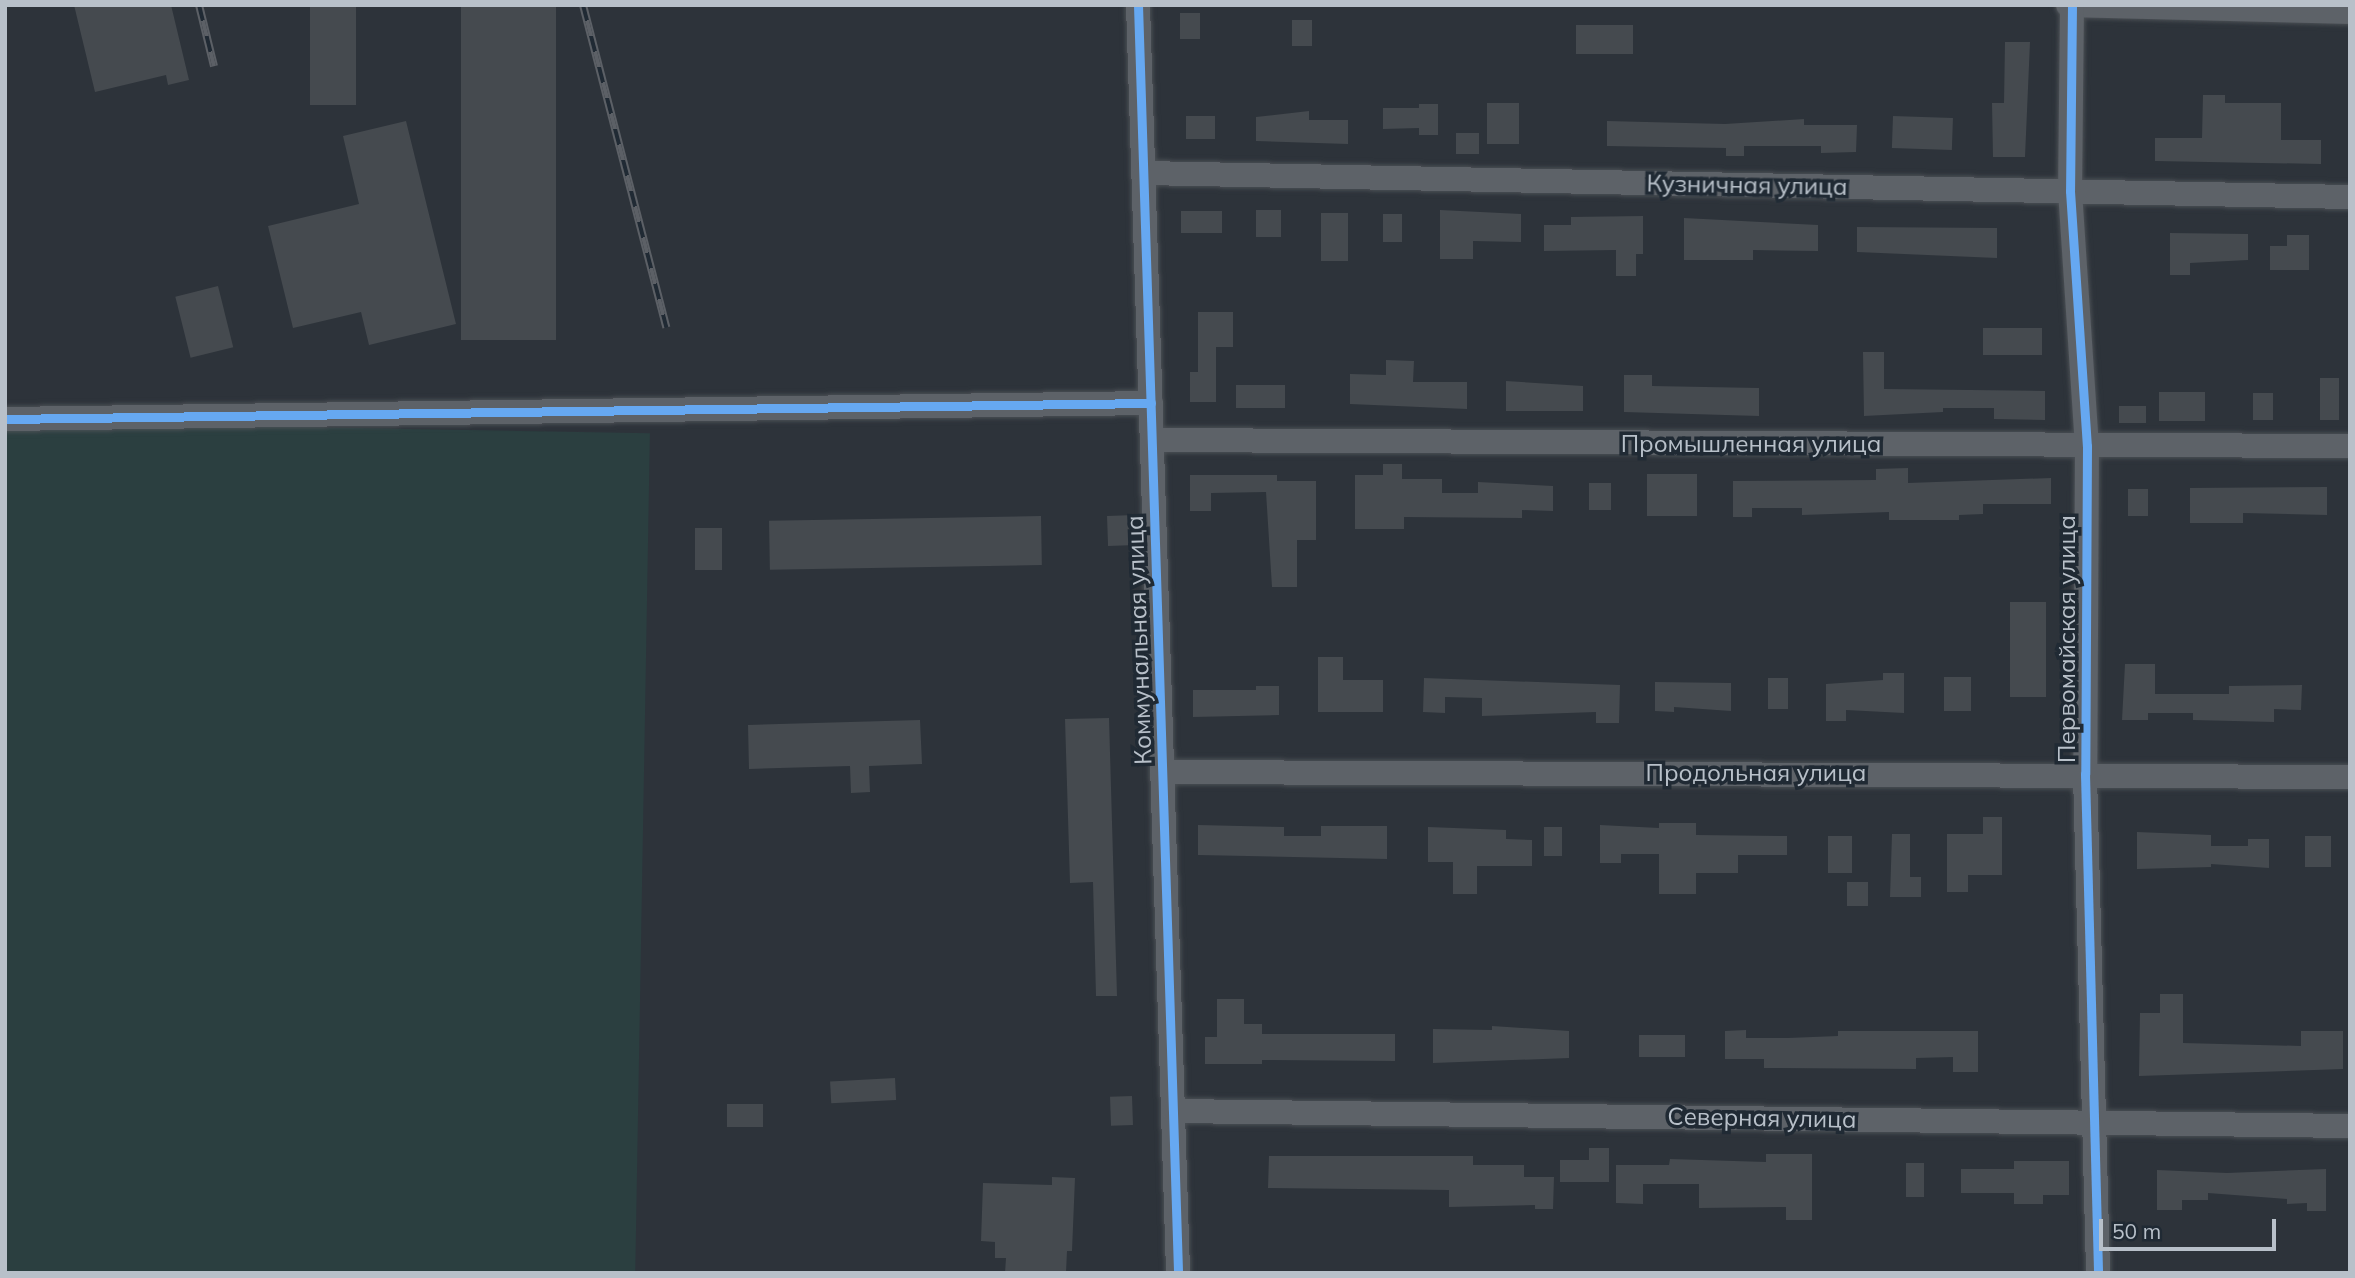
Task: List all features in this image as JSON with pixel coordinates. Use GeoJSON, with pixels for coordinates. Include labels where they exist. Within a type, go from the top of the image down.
{"type":"FeatureCollection","features":[{"type":"Feature","properties":{"kind":"street","name":"Коммунальная улица"},"geometry":{"type":"LineString","coordinates":[[1138,5],[1178,1273]]}},
{"type":"Feature","properties":{"kind":"street"},"geometry":{"type":"LineString","coordinates":[[2070,5],[2350,12]]}},
{"type":"Feature","properties":{"kind":"street","name":"Первомайская улица"},"geometry":{"type":"LineString","coordinates":[[2070,5],[2070,191],[2087,446],[2085,774],[2098,1273]]}},
{"type":"Feature","properties":{"kind":"street","name":"Кузничная улица"},"geometry":{"type":"LineString","coordinates":[[1144,173],[2350,197]]}},
{"type":"Feature","properties":{"kind":"street"},"geometry":{"type":"LineString","coordinates":[[5,419],[1151,403]]}},
{"type":"Feature","properties":{"kind":"street","name":"Промышленная улица"},"geometry":{"type":"LineString","coordinates":[[1153,440],[2350,446]]}},
{"type":"Feature","properties":{"kind":"street","name":"Продольная улица"},"geometry":{"type":"LineString","coordinates":[[1162,772],[2350,777]]}},
{"type":"Feature","properties":{"kind":"street","name":"Северная улица"},"geometry":{"type":"LineString","coordinates":[[1174,1111],[2350,1126]]}},
{"type":"Feature","properties":{"kind":"green space"},"geometry":{"type":"Polygon","coordinates":[[[5,422],[650,433],[635,1273],[5,1273],[5,422]]]}},
{"type":"Feature","properties":{"kind":"building"},"geometry":{"type":"Polygon","coordinates":[[[74,5],[171,5],[189,80],[168,85],[166,75],[95,92],[74,5]]]}},
{"type":"Feature","properties":{"kind":"building"},"geometry":{"type":"Polygon","coordinates":[[[310,5],[356,5],[356,105],[310,105],[310,5]]]}},
{"type":"Feature","properties":{"kind":"building"},"geometry":{"type":"Polygon","coordinates":[[[461,5],[556,5],[556,340],[461,340],[461,5]]]}},
{"type":"Feature","properties":{"kind":"building"},"geometry":{"type":"Polygon","coordinates":[[[1180,13],[1200,13],[1200,39],[1180,39],[1180,13]]]}},
{"type":"Feature","properties":{"kind":"building"},"geometry":{"type":"Polygon","coordinates":[[[1292,20],[1312,20],[1312,46],[1292,46],[1292,20]]]}},
{"type":"Feature","properties":{"kind":"building"},"geometry":{"type":"Polygon","coordinates":[[[1576,25],[1633,25],[1633,54],[1576,54],[1576,25]]]}},
{"type":"Feature","properties":{"kind":"building"},"geometry":{"type":"Polygon","coordinates":[[[2005,42],[2030,42],[2025,157],[1993,157],[1992,103],[2004,103],[2005,42]]]}},
{"type":"Feature","properties":{"kind":"building"},"geometry":{"type":"Polygon","coordinates":[[[2203,95],[2225,95],[2225,103],[2281,103],[2281,140],[2321,140],[2321,164],[2155,161],[2155,138],[2202,138],[2203,95]]]}},
{"type":"Feature","properties":{"kind":"building"},"geometry":{"type":"Polygon","coordinates":[[[1487,103],[1519,103],[1519,144],[1487,144],[1487,103]]]}},
{"type":"Feature","properties":{"kind":"building"},"geometry":{"type":"Polygon","coordinates":[[[1419,104],[1438,104],[1438,135],[1419,135],[1419,128],[1383,129],[1383,108],[1419,108],[1419,104]]]}},
{"type":"Feature","properties":{"kind":"building"},"geometry":{"type":"Polygon","coordinates":[[[1309,111],[1309,120],[1348,120],[1348,144],[1256,141],[1256,117],[1309,111]]]}},
{"type":"Feature","properties":{"kind":"building"},"geometry":{"type":"Polygon","coordinates":[[[1186,116],[1215,116],[1215,139],[1186,139],[1186,116]]]}},
{"type":"Feature","properties":{"kind":"building"},"geometry":{"type":"Polygon","coordinates":[[[1893,116],[1953,118],[1952,150],[1892,148],[1893,116]]]}},
{"type":"Feature","properties":{"kind":"building"},"geometry":{"type":"Polygon","coordinates":[[[1804,119],[1804,125],[1857,125],[1856,152],[1821,153],[1821,146],[1744,146],[1744,156],[1726,156],[1726,148],[1607,146],[1607,121],[1725,124],[1804,119]]]}},
{"type":"Feature","properties":{"kind":"building"},"geometry":{"type":"Polygon","coordinates":[[[406,121],[456,324],[369,345],[361,312],[293,328],[268,226],[359,204],[343,136],[406,121]]]}},
{"type":"Feature","properties":{"kind":"building"},"geometry":{"type":"Polygon","coordinates":[[[1456,133],[1479,133],[1479,154],[1456,154],[1456,133]]]}},
{"type":"Feature","properties":{"kind":"building"},"geometry":{"type":"Polygon","coordinates":[[[1256,210],[1281,210],[1281,237],[1256,237],[1256,210]]]}},
{"type":"Feature","properties":{"kind":"building"},"geometry":{"type":"Polygon","coordinates":[[[1440,210],[1521,214],[1521,242],[1473,241],[1473,259],[1440,259],[1440,210]]]}},
{"type":"Feature","properties":{"kind":"building"},"geometry":{"type":"Polygon","coordinates":[[[1181,211],[1222,211],[1222,233],[1181,233],[1181,211]]]}},
{"type":"Feature","properties":{"kind":"building"},"geometry":{"type":"Polygon","coordinates":[[[1321,213],[1348,213],[1348,261],[1321,261],[1321,213]]]}},
{"type":"Feature","properties":{"kind":"building"},"geometry":{"type":"Polygon","coordinates":[[[1383,214],[1402,214],[1402,242],[1383,242],[1383,214]]]}},
{"type":"Feature","properties":{"kind":"building"},"geometry":{"type":"Polygon","coordinates":[[[1643,216],[1643,254],[1636,254],[1636,276],[1616,276],[1616,250],[1544,251],[1544,225],[1571,225],[1571,217],[1643,216]]]}},
{"type":"Feature","properties":{"kind":"building"},"geometry":{"type":"Polygon","coordinates":[[[1684,218],[1818,225],[1818,251],[1753,250],[1753,260],[1684,260],[1684,218]]]}},
{"type":"Feature","properties":{"kind":"building"},"geometry":{"type":"Polygon","coordinates":[[[1857,227],[1997,228],[1997,258],[1857,252],[1857,227]]]}},
{"type":"Feature","properties":{"kind":"building"},"geometry":{"type":"Polygon","coordinates":[[[2170,233],[2248,234],[2248,260],[2190,263],[2190,275],[2170,275],[2170,233]]]}},
{"type":"Feature","properties":{"kind":"building"},"geometry":{"type":"Polygon","coordinates":[[[2287,235],[2309,235],[2309,270],[2270,270],[2270,246],[2287,246],[2287,235]]]}},
{"type":"Feature","properties":{"kind":"building"},"geometry":{"type":"Polygon","coordinates":[[[218,286],[233,347],[191,358],[175,297],[218,286]]]}},
{"type":"Feature","properties":{"kind":"building"},"geometry":{"type":"Polygon","coordinates":[[[1198,312],[1233,312],[1233,347],[1216,347],[1216,402],[1190,402],[1190,372],[1198,372],[1198,312]]]}},
{"type":"Feature","properties":{"kind":"building"},"geometry":{"type":"Polygon","coordinates":[[[1983,328],[2042,328],[2042,355],[1983,355],[1983,328]]]}},
{"type":"Feature","properties":{"kind":"building"},"geometry":{"type":"Polygon","coordinates":[[[1863,352],[1884,352],[1884,389],[2045,391],[2045,420],[1994,419],[1994,408],[1943,408],[1943,412],[1864,416],[1863,352]]]}},
{"type":"Feature","properties":{"kind":"building"},"geometry":{"type":"Polygon","coordinates":[[[1386,360],[1414,361],[1413,382],[1467,382],[1467,409],[1350,404],[1350,374],[1386,375],[1386,360]]]}},
{"type":"Feature","properties":{"kind":"building"},"geometry":{"type":"Polygon","coordinates":[[[1624,375],[1652,375],[1652,386],[1759,388],[1759,416],[1624,412],[1624,375]]]}},
{"type":"Feature","properties":{"kind":"building"},"geometry":{"type":"Polygon","coordinates":[[[2320,378],[2339,378],[2339,420],[2320,420],[2320,378]]]}},
{"type":"Feature","properties":{"kind":"building"},"geometry":{"type":"Polygon","coordinates":[[[1506,381],[1583,386],[1583,411],[1506,411],[1506,381]]]}},
{"type":"Feature","properties":{"kind":"building"},"geometry":{"type":"Polygon","coordinates":[[[1236,385],[1285,385],[1285,408],[1236,408],[1236,385]]]}},
{"type":"Feature","properties":{"kind":"building"},"geometry":{"type":"Polygon","coordinates":[[[2159,392],[2205,392],[2205,421],[2159,421],[2159,392]]]}},
{"type":"Feature","properties":{"kind":"building"},"geometry":{"type":"Polygon","coordinates":[[[2253,393],[2273,393],[2273,420],[2253,420],[2253,393]]]}},
{"type":"Feature","properties":{"kind":"building"},"geometry":{"type":"Polygon","coordinates":[[[2119,406],[2146,406],[2146,423],[2119,423],[2119,406]]]}},
{"type":"Feature","properties":{"kind":"building"},"geometry":{"type":"Polygon","coordinates":[[[1383,464],[1402,464],[1402,479],[1442,479],[1442,493],[1478,493],[1478,482],[1553,486],[1553,511],[1522,510],[1522,518],[1404,517],[1404,529],[1355,529],[1355,475],[1383,475],[1383,464]]]}},
{"type":"Feature","properties":{"kind":"building"},"geometry":{"type":"Polygon","coordinates":[[[1908,468],[1908,483],[2051,478],[2051,504],[1983,504],[1983,514],[1959,515],[1959,520],[1889,520],[1889,512],[1802,515],[1802,508],[1752,508],[1752,517],[1733,517],[1733,481],[1876,480],[1876,469],[1908,468]]]}},
{"type":"Feature","properties":{"kind":"building"},"geometry":{"type":"Polygon","coordinates":[[[1647,474],[1697,474],[1697,516],[1647,516],[1647,474]]]}},
{"type":"Feature","properties":{"kind":"building"},"geometry":{"type":"Polygon","coordinates":[[[1190,475],[1277,475],[1277,481],[1316,481],[1316,540],[1297,540],[1297,587],[1272,587],[1266,492],[1211,493],[1211,511],[1190,511],[1190,475]]]}},
{"type":"Feature","properties":{"kind":"building"},"geometry":{"type":"Polygon","coordinates":[[[1589,483],[1611,483],[1611,510],[1589,510],[1589,483]]]}},
{"type":"Feature","properties":{"kind":"building"},"geometry":{"type":"Polygon","coordinates":[[[2327,487],[2327,515],[2243,513],[2243,523],[2190,523],[2190,488],[2327,487]]]}},
{"type":"Feature","properties":{"kind":"building"},"geometry":{"type":"Polygon","coordinates":[[[2128,489],[2148,489],[2148,516],[2128,516],[2128,489]]]}},
{"type":"Feature","properties":{"kind":"building"},"geometry":{"type":"Polygon","coordinates":[[[1135,515],[1136,545],[1108,546],[1107,516],[1135,515]]]}},
{"type":"Feature","properties":{"kind":"building"},"geometry":{"type":"Polygon","coordinates":[[[1041,516],[1042,565],[770,570],[769,521],[1041,516]]]}},
{"type":"Feature","properties":{"kind":"building"},"geometry":{"type":"Polygon","coordinates":[[[695,528],[722,528],[722,570],[695,570],[695,528]]]}},
{"type":"Feature","properties":{"kind":"building"},"geometry":{"type":"Polygon","coordinates":[[[2010,602],[2046,602],[2046,697],[2010,697],[2010,602]]]}},
{"type":"Feature","properties":{"kind":"building"},"geometry":{"type":"Polygon","coordinates":[[[1318,657],[1343,657],[1343,680],[1383,680],[1383,712],[1318,712],[1318,657]]]}},
{"type":"Feature","properties":{"kind":"building"},"geometry":{"type":"Polygon","coordinates":[[[2125,664],[2155,664],[2155,694],[2229,694],[2229,686],[2302,685],[2301,710],[2274,709],[2274,722],[2193,720],[2193,713],[2148,713],[2148,720],[2122,720],[2125,664]]]}},
{"type":"Feature","properties":{"kind":"building"},"geometry":{"type":"Polygon","coordinates":[[[1883,673],[1904,673],[1904,713],[1846,710],[1846,721],[1826,721],[1826,684],[1883,680],[1883,673]]]}},
{"type":"Feature","properties":{"kind":"building"},"geometry":{"type":"Polygon","coordinates":[[[1944,677],[1971,677],[1971,711],[1944,711],[1944,677]]]}},
{"type":"Feature","properties":{"kind":"building"},"geometry":{"type":"Polygon","coordinates":[[[1424,678],[1620,685],[1619,723],[1596,723],[1596,712],[1482,716],[1482,698],[1445,697],[1445,713],[1423,712],[1424,678]]]}},
{"type":"Feature","properties":{"kind":"building"},"geometry":{"type":"Polygon","coordinates":[[[1768,678],[1788,678],[1788,709],[1768,709],[1768,678]]]}},
{"type":"Feature","properties":{"kind":"building"},"geometry":{"type":"Polygon","coordinates":[[[1655,682],[1731,683],[1731,711],[1674,707],[1674,712],[1655,711],[1655,682]]]}},
{"type":"Feature","properties":{"kind":"building"},"geometry":{"type":"Polygon","coordinates":[[[1256,686],[1279,686],[1279,715],[1193,717],[1193,690],[1256,690],[1256,686]]]}},
{"type":"Feature","properties":{"kind":"building"},"geometry":{"type":"Polygon","coordinates":[[[1109,718],[1117,996],[1096,996],[1093,882],[1070,883],[1065,719],[1109,718]]]}},
{"type":"Feature","properties":{"kind":"building"},"geometry":{"type":"Polygon","coordinates":[[[920,720],[922,764],[869,766],[870,792],[851,793],[850,766],[749,769],[748,725],[920,720]]]}},
{"type":"Feature","properties":{"kind":"building"},"geometry":{"type":"Polygon","coordinates":[[[1983,817],[2002,817],[2002,875],[1968,875],[1968,892],[1947,892],[1947,834],[1983,834],[1983,817]]]}},
{"type":"Feature","properties":{"kind":"building"},"geometry":{"type":"Polygon","coordinates":[[[1659,823],[1696,823],[1696,835],[1787,836],[1787,855],[1738,855],[1738,873],[1696,873],[1696,894],[1659,894],[1659,854],[1621,854],[1621,863],[1600,863],[1600,825],[1659,828],[1659,823]]]}},
{"type":"Feature","properties":{"kind":"building"},"geometry":{"type":"Polygon","coordinates":[[[1198,825],[1284,827],[1284,836],[1321,836],[1321,826],[1387,826],[1387,859],[1198,855],[1198,825]]]}},
{"type":"Feature","properties":{"kind":"building"},"geometry":{"type":"Polygon","coordinates":[[[1428,827],[1506,830],[1506,839],[1532,840],[1532,866],[1477,866],[1477,894],[1453,894],[1453,862],[1428,862],[1428,827]]]}},
{"type":"Feature","properties":{"kind":"building"},"geometry":{"type":"Polygon","coordinates":[[[1544,827],[1562,827],[1562,856],[1544,856],[1544,827]]]}},
{"type":"Feature","properties":{"kind":"building"},"geometry":{"type":"Polygon","coordinates":[[[2137,832],[2211,835],[2211,846],[2248,846],[2248,839],[2269,839],[2269,868],[2211,864],[2211,867],[2137,869],[2137,832]]]}},
{"type":"Feature","properties":{"kind":"building"},"geometry":{"type":"Polygon","coordinates":[[[1892,834],[1910,834],[1910,877],[1921,877],[1921,897],[1890,897],[1892,834]]]}},
{"type":"Feature","properties":{"kind":"building"},"geometry":{"type":"Polygon","coordinates":[[[1828,836],[1852,836],[1852,873],[1828,873],[1828,836]]]}},
{"type":"Feature","properties":{"kind":"building"},"geometry":{"type":"Polygon","coordinates":[[[2305,836],[2331,836],[2331,867],[2305,867],[2305,836]]]}},
{"type":"Feature","properties":{"kind":"building"},"geometry":{"type":"Polygon","coordinates":[[[1847,882],[1868,882],[1868,906],[1847,906],[1847,882]]]}},
{"type":"Feature","properties":{"kind":"building"},"geometry":{"type":"Polygon","coordinates":[[[2160,994],[2183,994],[2183,1043],[2301,1046],[2301,1031],[2343,1031],[2343,1069],[2139,1076],[2140,1013],[2160,1013],[2160,994]]]}},
{"type":"Feature","properties":{"kind":"building"},"geometry":{"type":"Polygon","coordinates":[[[1217,999],[1244,999],[1244,1024],[1262,1024],[1262,1034],[1395,1034],[1395,1061],[1262,1060],[1262,1064],[1205,1064],[1205,1037],[1217,1037],[1217,999]]]}},
{"type":"Feature","properties":{"kind":"building"},"geometry":{"type":"Polygon","coordinates":[[[1492,1026],[1569,1031],[1569,1058],[1433,1063],[1433,1029],[1492,1030],[1492,1026]]]}},
{"type":"Feature","properties":{"kind":"building"},"geometry":{"type":"Polygon","coordinates":[[[1746,1030],[1746,1038],[1838,1036],[1838,1031],[1978,1031],[1978,1072],[1953,1072],[1953,1057],[1916,1058],[1916,1069],[1764,1068],[1764,1059],[1725,1059],[1725,1031],[1746,1030]]]}},
{"type":"Feature","properties":{"kind":"building"},"geometry":{"type":"Polygon","coordinates":[[[1639,1035],[1685,1035],[1685,1057],[1639,1057],[1639,1035]]]}},
{"type":"Feature","properties":{"kind":"building"},"geometry":{"type":"Polygon","coordinates":[[[895,1078],[896,1100],[831,1103],[830,1081],[895,1078]]]}},
{"type":"Feature","properties":{"kind":"building"},"geometry":{"type":"Polygon","coordinates":[[[1132,1096],[1133,1125],[1111,1126],[1110,1097],[1132,1096]]]}},
{"type":"Feature","properties":{"kind":"building"},"geometry":{"type":"Polygon","coordinates":[[[727,1104],[763,1104],[763,1127],[727,1127],[727,1104]]]}},
{"type":"Feature","properties":{"kind":"building"},"geometry":{"type":"Polygon","coordinates":[[[1589,1148],[1609,1148],[1609,1182],[1560,1182],[1560,1160],[1589,1160],[1589,1148]]]}},
{"type":"Feature","properties":{"kind":"building"},"geometry":{"type":"Polygon","coordinates":[[[1766,1154],[1812,1154],[1812,1220],[1786,1220],[1786,1207],[1699,1208],[1699,1184],[1643,1184],[1643,1204],[1616,1203],[1616,1165],[1669,1165],[1670,1159],[1766,1162],[1766,1154]]]}},
{"type":"Feature","properties":{"kind":"building"},"geometry":{"type":"Polygon","coordinates":[[[1269,1156],[1473,1156],[1473,1165],[1524,1165],[1524,1177],[1554,1177],[1553,1209],[1535,1209],[1535,1205],[1449,1207],[1449,1190],[1268,1188],[1269,1156]]]}},
{"type":"Feature","properties":{"kind":"building"},"geometry":{"type":"Polygon","coordinates":[[[2014,1161],[2069,1161],[2069,1195],[2043,1195],[2043,1204],[2014,1204],[2014,1193],[1961,1193],[1961,1169],[2014,1169],[2014,1161]]]}},
{"type":"Feature","properties":{"kind":"building"},"geometry":{"type":"Polygon","coordinates":[[[1906,1163],[1924,1163],[1924,1197],[1906,1197],[1906,1163]]]}},
{"type":"Feature","properties":{"kind":"building"},"geometry":{"type":"Polygon","coordinates":[[[2326,1169],[2326,1211],[2307,1211],[2307,1203],[2287,1204],[2287,1199],[2208,1193],[2208,1200],[2182,1200],[2182,1210],[2157,1210],[2157,1170],[2227,1173],[2326,1169]]]}},
{"type":"Feature","properties":{"kind":"building"},"geometry":{"type":"Polygon","coordinates":[[[1052,1177],[1075,1178],[1072,1251],[1067,1251],[1066,1273],[1005,1273],[1006,1258],[995,1258],[995,1242],[981,1241],[983,1183],[1052,1185],[1052,1177]]]}},
{"type":"Feature","properties":{"kind":"railway"},"geometry":{"type":"LineString","coordinates":[[199,5],[214,66]]}},
{"type":"Feature","properties":{"kind":"railway"},"geometry":{"type":"LineString","coordinates":[[583,5],[666,327]]}},
{"type":"Feature","properties":{"kind":"cycle path"},"geometry":{"type":"LineString","coordinates":[[1138,5],[1178,1273]]}},
{"type":"Feature","properties":{"kind":"cycle path"},"geometry":{"type":"LineString","coordinates":[[2072,5],[2070,191],[2087,446],[2085,774],[2098,1273]]}},
{"type":"Feature","properties":{"kind":"cycle path"},"geometry":{"type":"LineString","coordinates":[[5,419],[1151,403]]}}]}
